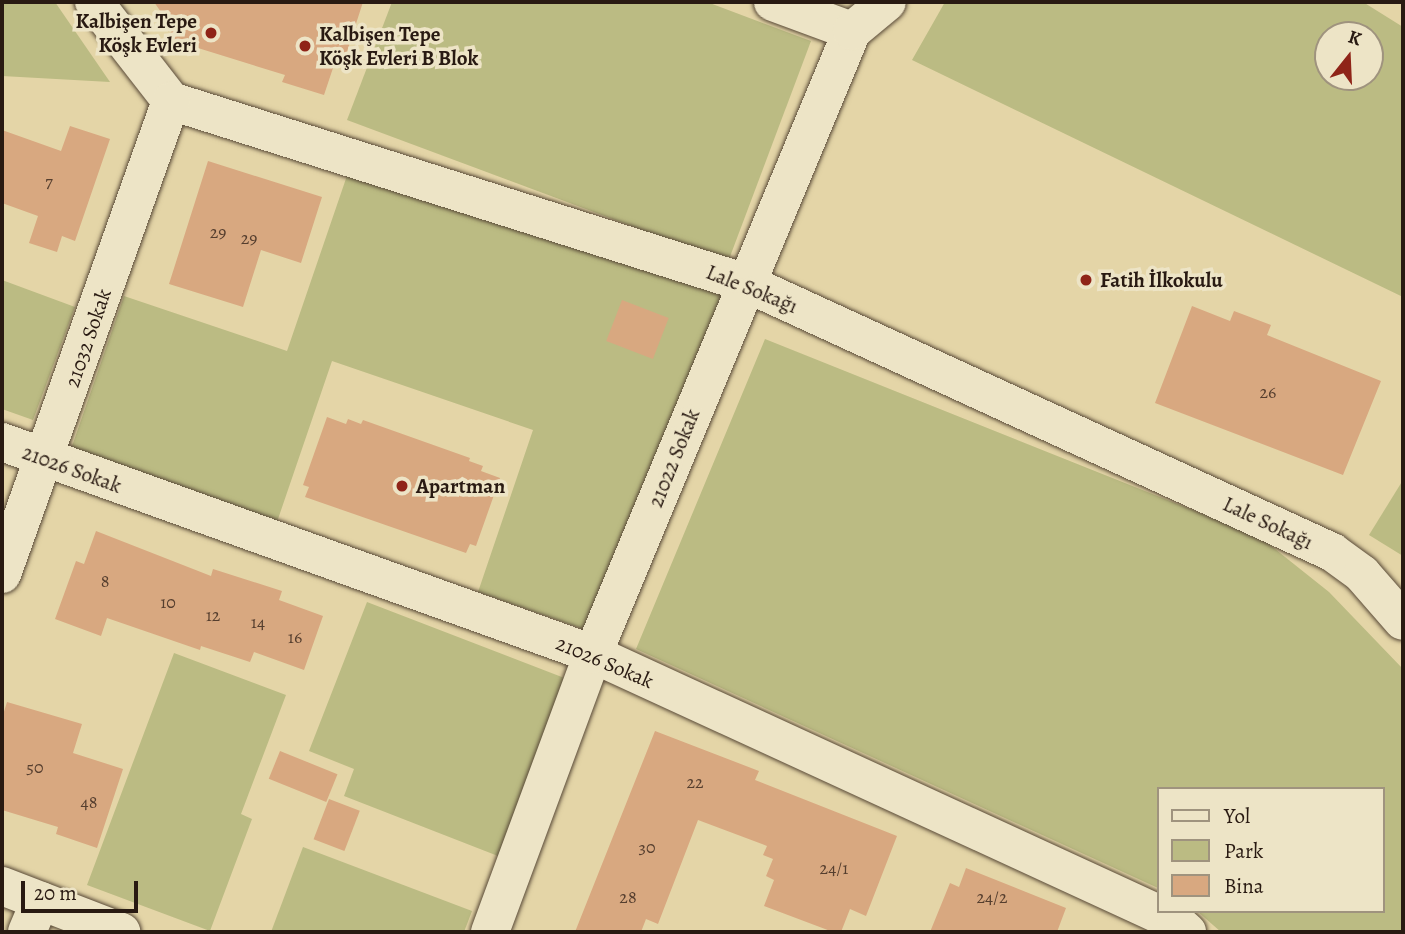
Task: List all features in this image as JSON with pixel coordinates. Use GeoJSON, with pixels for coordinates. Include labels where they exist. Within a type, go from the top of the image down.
{"type":"FeatureCollection","features":[{"type":"Feature","properties":{"kind":"street"},"geometry":{"type":"LineString","coordinates":[[93,2],[171,101]]}},
{"type":"Feature","properties":{"kind":"street"},"geometry":{"type":"LineString","coordinates":[[773,2],[852,31]]}},
{"type":"Feature","properties":{"kind":"street","name":"21022 Sokak"},"geometry":{"type":"LineString","coordinates":[[490,932],[593,654],[852,31],[887,2]]}},
{"type":"Feature","properties":{"kind":"street","name":"Lale Sokağı"},"geometry":{"type":"LineString","coordinates":[[171,101],[746,283],[1332,552],[1362,574],[1403,621]]}},
{"type":"Feature","properties":{"kind":"street","name":"21032 Sokak"},"geometry":{"type":"LineString","coordinates":[[2,575],[46,460],[171,101]]}},
{"type":"Feature","properties":{"kind":"street","name":"21026 Sokak"},"geometry":{"type":"LineString","coordinates":[[2,442],[593,654],[1156,913]]}},
{"type":"Feature","properties":{"kind":"street"},"geometry":{"type":"LineString","coordinates":[[2,886],[34,916],[121,932]]}},
{"type":"Feature","properties":{"kind":"street","name":"21026 Sokak"},"geometry":{"type":"LineString","coordinates":[[1156,913],[1176,922],[1187,932]]}},
{"type":"Feature","properties":{"kind":"green space"},"geometry":{"type":"Polygon","coordinates":[[[2,2],[55,2],[110,82],[2,76],[2,2]]]}},
{"type":"Feature","properties":{"kind":"green space"},"geometry":{"type":"Polygon","coordinates":[[[392,2],[707,2],[811,41],[728,262],[347,120],[392,2]]]}},
{"type":"Feature","properties":{"kind":"green space"},"geometry":{"type":"Polygon","coordinates":[[[945,2],[1363,2],[1403,27],[1403,297],[912,60],[945,2]]]}},
{"type":"Feature","properties":{"kind":"green space"},"geometry":{"type":"Polygon","coordinates":[[[352,161],[726,289],[589,631],[478,592],[533,430],[332,361],[277,522],[70,452],[124,296],[287,351],[352,161]]]}},
{"type":"Feature","properties":{"kind":"green space"},"geometry":{"type":"Polygon","coordinates":[[[2,280],[75,307],[33,420],[2,409],[2,280]]]}},
{"type":"Feature","properties":{"kind":"green space"},"geometry":{"type":"Polygon","coordinates":[[[765,339],[1260,537],[1329,592],[1403,669],[1403,932],[1221,932],[1199,913],[1384,913],[1384,787],[1156,787],[1156,887],[636,649],[765,339]]]}},
{"type":"Feature","properties":{"kind":"green space"},"geometry":{"type":"Polygon","coordinates":[[[1403,480],[1403,556],[1369,535],[1403,480]]]}},
{"type":"Feature","properties":{"kind":"green space"},"geometry":{"type":"Polygon","coordinates":[[[367,602],[567,679],[498,856],[344,796],[354,769],[309,751],[367,602]]]}},
{"type":"Feature","properties":{"kind":"green space"},"geometry":{"type":"Polygon","coordinates":[[[174,653],[286,695],[241,814],[252,819],[210,931],[87,885],[174,653]]]}},
{"type":"Feature","properties":{"kind":"green space"},"geometry":{"type":"Polygon","coordinates":[[[303,847],[472,911],[464,932],[271,932],[303,847]]]}},
{"type":"Feature","properties":{"kind":"building","name":"Kalbişen Tepe Köşk Evleri B Blok"},"geometry":{"type":"Polygon","coordinates":[[[154,2],[363,2],[345,58],[337,56],[324,95],[282,82],[285,75],[169,39],[172,28],[154,2]]]}},
{"type":"Feature","properties":{"kind":"building"},"geometry":{"type":"Polygon","coordinates":[[[70,126],[110,139],[75,241],[62,236],[57,252],[29,243],[38,216],[2,203],[2,130],[61,151],[70,126]]]}},
{"type":"Feature","properties":{"kind":"building"},"geometry":{"type":"Polygon","coordinates":[[[208,161],[322,197],[301,263],[261,250],[243,307],[169,284],[208,161]]]}},
{"type":"Feature","properties":{"kind":"building"},"geometry":{"type":"Polygon","coordinates":[[[622,300],[669,318],[653,359],[606,341],[622,300]]]}},
{"type":"Feature","properties":{"kind":"building","name":"Fatih İlkokulu"},"geometry":{"type":"Polygon","coordinates":[[[1192,306],[1230,321],[1234,311],[1271,325],[1267,335],[1381,381],[1343,475],[1155,403],[1192,306]]]}},
{"type":"Feature","properties":{"kind":"building","name":"Apartman"},"geometry":{"type":"Polygon","coordinates":[[[327,417],[346,424],[348,419],[361,424],[363,420],[470,458],[469,461],[483,466],[481,471],[500,478],[476,546],[470,544],[466,553],[305,497],[309,487],[303,485],[327,417]]]}},
{"type":"Feature","properties":{"kind":"building"},"geometry":{"type":"Polygon","coordinates":[[[96,531],[211,576],[213,569],[282,591],[279,600],[323,616],[304,670],[254,652],[250,662],[201,646],[200,650],[107,618],[101,636],[55,619],[76,561],[84,564],[96,531]]]}},
{"type":"Feature","properties":{"kind":"building"},"geometry":{"type":"Polygon","coordinates":[[[7,702],[82,724],[73,753],[123,769],[97,848],[56,834],[58,827],[2,810],[2,718],[7,702]]]}},
{"type":"Feature","properties":{"kind":"building"},"geometry":{"type":"Polygon","coordinates":[[[655,731],[759,771],[755,780],[897,836],[866,916],[850,909],[841,932],[833,932],[764,906],[774,880],[766,876],[773,859],[763,855],[767,846],[698,820],[658,924],[646,919],[641,932],[575,932],[655,731]]]}},
{"type":"Feature","properties":{"kind":"building"},"geometry":{"type":"Polygon","coordinates":[[[280,751],[337,774],[326,802],[269,779],[280,751]]]}},
{"type":"Feature","properties":{"kind":"building"},"geometry":{"type":"Polygon","coordinates":[[[329,799],[360,811],[344,851],[314,839],[329,799]]]}},
{"type":"Feature","properties":{"kind":"building"},"geometry":{"type":"Polygon","coordinates":[[[966,868],[1066,908],[1057,932],[930,932],[950,883],[959,887],[966,868]]]}},
{"type":"Feature","properties":{"kind":"place","name":"Kalbişen Tepe Köşk Evleri"},"geometry":{"type":"Point","coordinates":[211,33]}},
{"type":"Feature","properties":{"kind":"place","name":"Kalbişen Tepe Köşk Evleri B Blok"},"geometry":{"type":"Point","coordinates":[305,46]}},
{"type":"Feature","properties":{"kind":"place","name":"Fatih İlkokulu"},"geometry":{"type":"Point","coordinates":[1086,280]}},
{"type":"Feature","properties":{"kind":"place","name":"Apartman"},"geometry":{"type":"Point","coordinates":[402,486]}}]}
